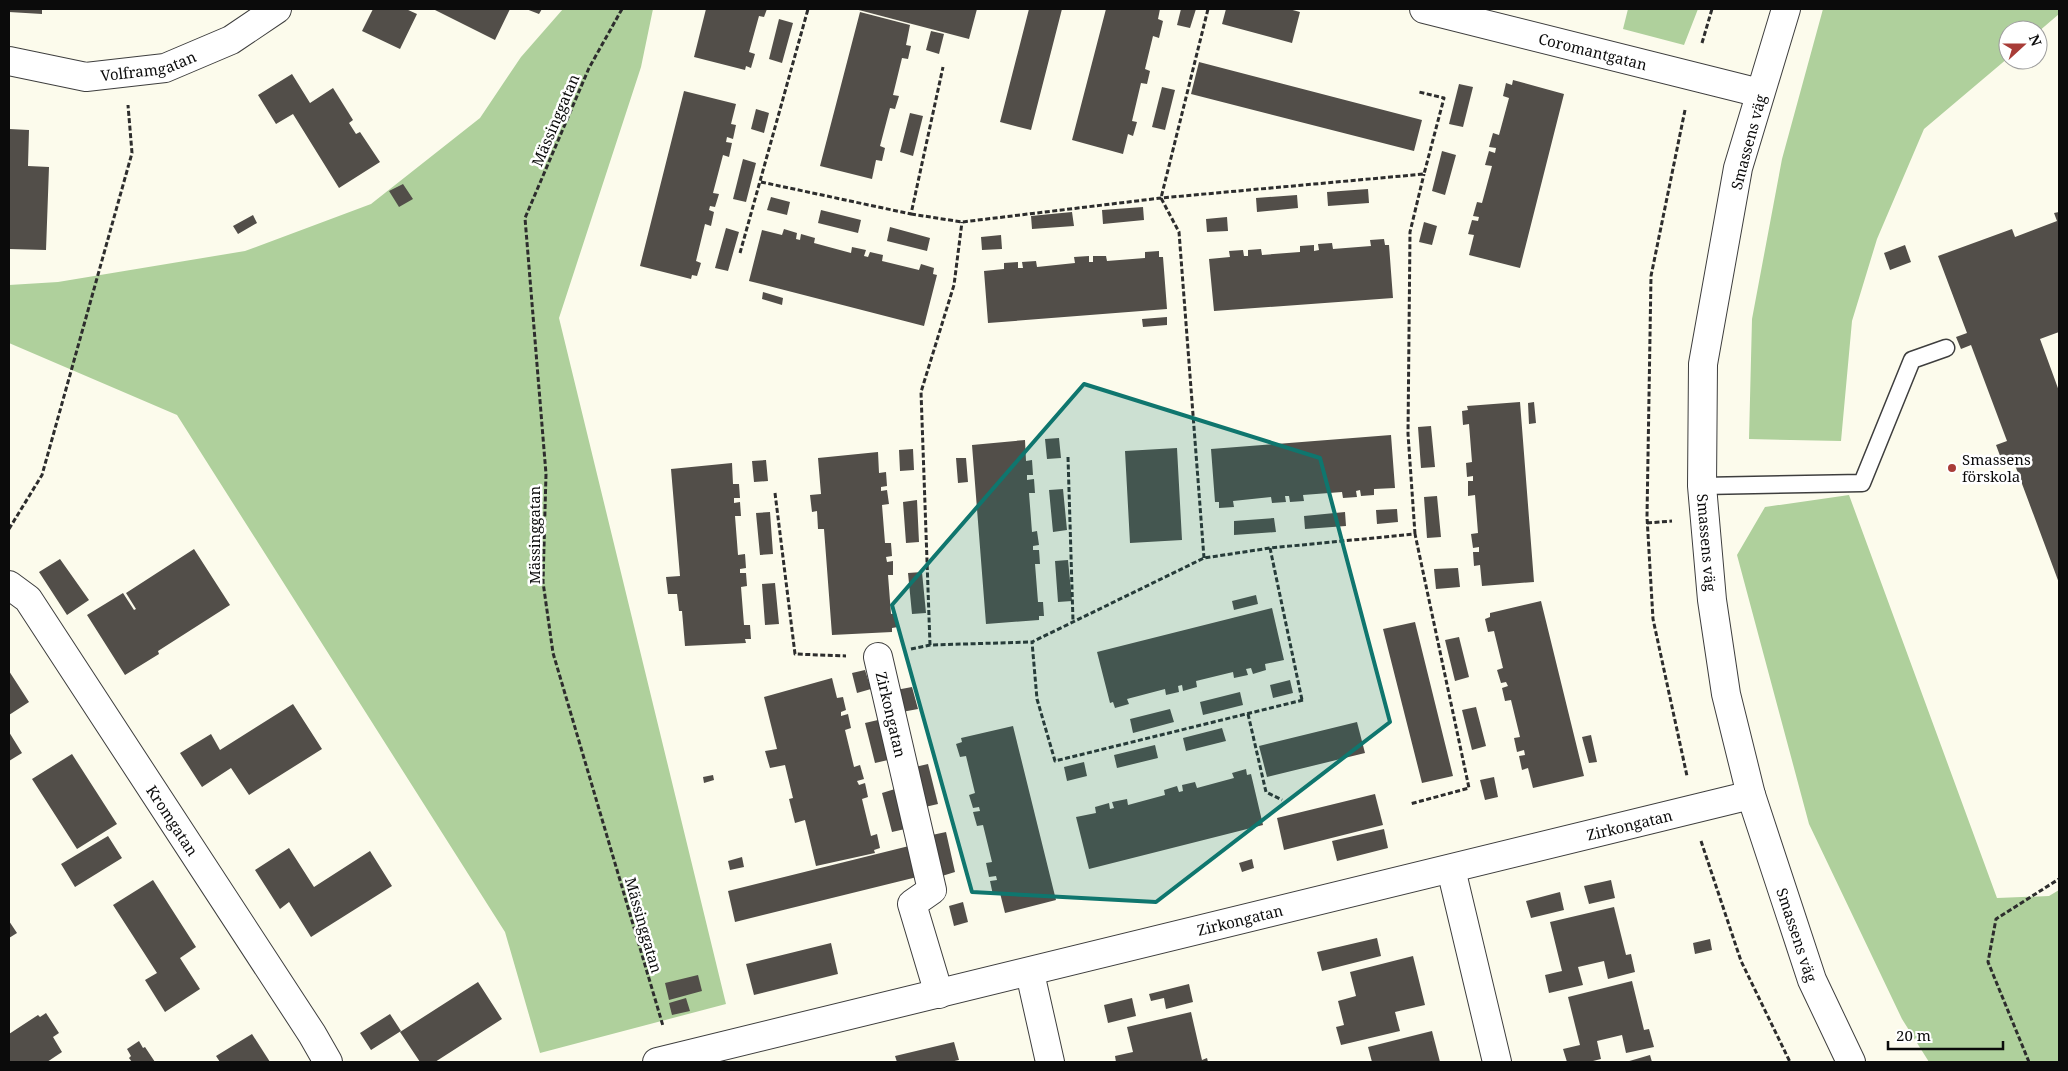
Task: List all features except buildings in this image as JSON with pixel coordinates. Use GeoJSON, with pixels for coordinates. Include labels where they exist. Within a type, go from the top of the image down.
{"type":"FeatureCollection","features":[{"type":"Feature","properties":{"kind":"street","name":"Volframgatan"},"geometry":{"type":"LineString","coordinates":[[9,61],[86,77],[165,68],[223,44],[277,9]]}},
{"type":"Feature","properties":{"kind":"street","name":"Coromantgatan"},"geometry":{"type":"LineString","coordinates":[[1424,9],[1760,93]]}},
{"type":"Feature","properties":{"kind":"street","name":"Smassens väg"},"geometry":{"type":"LineString","coordinates":[[1786,9],[1738,168],[1703,364],[1702,486],[1712,600],[1726,694],[1750,795],[1812,980],[1851,1062]]}},
{"type":"Feature","properties":{"kind":"street","name":"Kromgatan"},"geometry":{"type":"LineString","coordinates":[[9,585],[28,599],[307,1026],[328,1062]]}},
{"type":"Feature","properties":{"kind":"street","name":"Zirkongatan"},"geometry":{"type":"LineString","coordinates":[[878,657],[932,890],[912,904],[939,994]]}},
{"type":"Feature","properties":{"kind":"street","name":"Zirkongatan"},"geometry":{"type":"LineString","coordinates":[[668,1059],[1030,973],[1750,795]]}},
{"type":"Feature","properties":{"kind":"street"},"geometry":{"type":"LineString","coordinates":[[1451,869],[1497,1062]]}},
{"type":"Feature","properties":{"kind":"street"},"geometry":{"type":"LineString","coordinates":[[1030,973],[1050,1062]]}},
{"type":"Feature","properties":{"kind":"lane"},"geometry":{"type":"LineString","coordinates":[[1702,486],[1862,483],[1912,360],[1946,348]]}},
{"type":"Feature","properties":{"kind":"path","name":"Mässinggatan"},"geometry":{"type":"LineString","coordinates":[[622,9],[589,68],[525,218],[546,474],[543,582],[553,653],[662,1023],[668,1059]]}},
{"type":"Feature","properties":{"kind":"path"},"geometry":{"type":"LineString","coordinates":[[740,253],[808,9]]}},
{"type":"Feature","properties":{"kind":"path"},"geometry":{"type":"LineString","coordinates":[[1204,558],[1179,232],[1161,198],[1208,9]]}},
{"type":"Feature","properties":{"kind":"path"},"geometry":{"type":"LineString","coordinates":[[911,214],[943,67]]}},
{"type":"Feature","properties":{"kind":"path"},"geometry":{"type":"LineString","coordinates":[[9,529],[42,475],[132,153],[125,72]]}},
{"type":"Feature","properties":{"kind":"path"},"geometry":{"type":"LineString","coordinates":[[1410,804],[1469,788],[1414,534],[1408,434],[1410,232],[1444,98],[1418,92]]}},
{"type":"Feature","properties":{"kind":"path"},"geometry":{"type":"LineString","coordinates":[[761,182],[911,214],[962,222],[1161,198],[1424,174]]}},
{"type":"Feature","properties":{"kind":"path"},"geometry":{"type":"LineString","coordinates":[[930,644],[921,392],[954,285],[962,222]]}},
{"type":"Feature","properties":{"kind":"path"},"geometry":{"type":"LineString","coordinates":[[1068,457],[1073,621]]}},
{"type":"Feature","properties":{"kind":"path"},"geometry":{"type":"LineString","coordinates":[[775,493],[794,654],[878,657],[930,644],[1032,642],[1204,558],[1270,548],[1414,534]]}},
{"type":"Feature","properties":{"kind":"path"},"geometry":{"type":"LineString","coordinates":[[1032,642],[1037,699],[1055,760],[1303,700],[1270,548]]}},
{"type":"Feature","properties":{"kind":"path"},"geometry":{"type":"LineString","coordinates":[[1248,714],[1266,792],[1282,800]]}},
{"type":"Feature","properties":{"kind":"path"},"geometry":{"type":"LineString","coordinates":[[2029,1062],[1988,962],[1996,919],[2059,879]]}},
{"type":"Feature","properties":{"kind":"highlighted area"},"geometry":{"type":"Polygon","coordinates":[[[1084,384],[1320,458],[1390,722],[1156,902],[972,892],[892,605],[1084,384]]]}},
{"type":"Feature","properties":{"kind":"green space"},"geometry":{"type":"Polygon","coordinates":[[[563,9],[653,9],[641,67],[559,318],[726,1004],[540,1053],[505,932],[177,415],[9,343],[9,285],[58,282],[245,251],[371,204],[480,118],[521,57],[563,9]]]}},
{"type":"Feature","properties":{"kind":"green space"},"geometry":{"type":"Polygon","coordinates":[[[1628,9],[1698,9],[1684,45],[1623,29],[1628,9]]]}},
{"type":"Feature","properties":{"kind":"green space"},"geometry":{"type":"Polygon","coordinates":[[[1823,9],[2059,9],[2059,14],[2048,23],[2048,20],[1998,20],[1998,66],[1924,129],[1877,239],[1852,321],[1841,441],[1749,439],[1752,319],[1782,159],[1823,9]]]}},
{"type":"Feature","properties":{"kind":"green space"},"geometry":{"type":"Polygon","coordinates":[[[1849,495],[1997,898],[2049,896],[2059,890],[2059,1062],[1929,1062],[1902,1019],[1809,824],[1737,555],[1765,507],[1849,495]]]}},
{"type":"Feature","properties":{"kind":"place","name":"Smassens förskola"},"geometry":{"type":"Point","coordinates":[1952,468]}}]}
